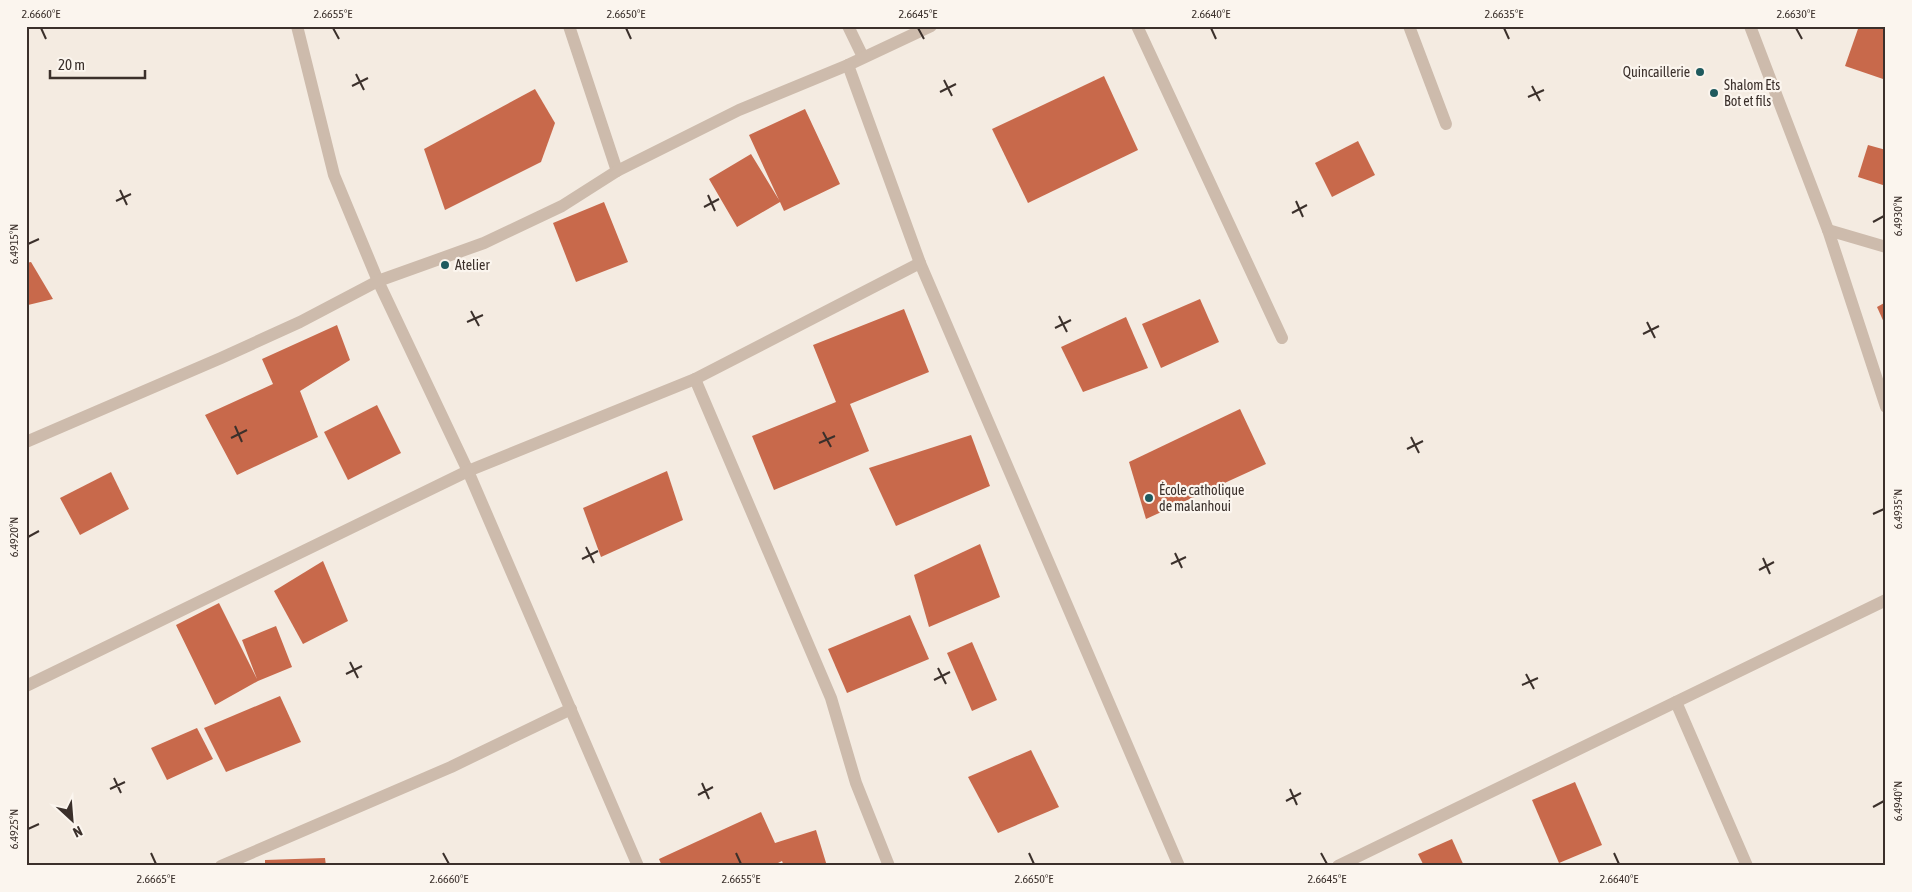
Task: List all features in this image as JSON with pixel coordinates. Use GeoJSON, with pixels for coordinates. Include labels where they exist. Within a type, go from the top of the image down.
{"type":"FeatureCollection","features":[{"type":"Feature","properties":{"kind":"street"},"geometry":{"type":"LineString","coordinates":[[297,26],[334,175],[378,282],[468,471],[638,866]]}},
{"type":"Feature","properties":{"kind":"street"},"geometry":{"type":"LineString","coordinates":[[569,26],[617,171]]}},
{"type":"Feature","properties":{"kind":"street"},"geometry":{"type":"LineString","coordinates":[[848,26],[863,57]]}},
{"type":"Feature","properties":{"kind":"street"},"geometry":{"type":"LineString","coordinates":[[26,442],[239,350],[300,322],[378,282],[484,243],[562,206],[617,171],[739,110],[848,65],[931,26]]}},
{"type":"Feature","properties":{"kind":"street"},"geometry":{"type":"LineString","coordinates":[[1137,26],[1282,338]]}},
{"type":"Feature","properties":{"kind":"street"},"geometry":{"type":"LineString","coordinates":[[1409,26],[1446,124]]}},
{"type":"Feature","properties":{"kind":"street"},"geometry":{"type":"LineString","coordinates":[[1750,26],[1828,230],[1886,407]]}},
{"type":"Feature","properties":{"kind":"street"},"geometry":{"type":"LineString","coordinates":[[848,65],[920,263],[1179,866]]}},
{"type":"Feature","properties":{"kind":"street"},"geometry":{"type":"LineString","coordinates":[[1828,230],[1886,247]]}},
{"type":"Feature","properties":{"kind":"street"},"geometry":{"type":"LineString","coordinates":[[26,686],[468,471],[695,379],[920,263]]}},
{"type":"Feature","properties":{"kind":"street"},"geometry":{"type":"LineString","coordinates":[[695,379],[831,698],[856,783],[889,866]]}},
{"type":"Feature","properties":{"kind":"street"},"geometry":{"type":"LineString","coordinates":[[1338,866],[1886,600]]}},
{"type":"Feature","properties":{"kind":"street"},"geometry":{"type":"LineString","coordinates":[[1676,702],[1747,866]]}},
{"type":"Feature","properties":{"kind":"street"},"geometry":{"type":"LineString","coordinates":[[220,866],[451,768],[571,709]]}},
{"type":"Feature","properties":{"kind":"building"},"geometry":{"type":"Polygon","coordinates":[[[1859,26],[1886,26],[1886,80],[1845,66],[1859,26]]]}},
{"type":"Feature","properties":{"kind":"building"},"geometry":{"type":"Polygon","coordinates":[[[1104,76],[1138,150],[1028,203],[992,129],[1104,76]]]}},
{"type":"Feature","properties":{"kind":"building"},"geometry":{"type":"Polygon","coordinates":[[[535,89],[555,123],[541,162],[445,210],[424,149],[535,89]]]}},
{"type":"Feature","properties":{"kind":"building"},"geometry":{"type":"Polygon","coordinates":[[[805,109],[840,184],[784,211],[780,202],[737,227],[709,179],[751,154],[779,200],[749,135],[805,109]]]}},
{"type":"Feature","properties":{"kind":"building"},"geometry":{"type":"Polygon","coordinates":[[[1358,141],[1375,175],[1332,197],[1315,163],[1358,141]]]}},
{"type":"Feature","properties":{"kind":"building"},"geometry":{"type":"Polygon","coordinates":[[[1868,145],[1886,150],[1886,186],[1858,177],[1868,145]]]}},
{"type":"Feature","properties":{"kind":"building"},"geometry":{"type":"Polygon","coordinates":[[[604,202],[628,262],[576,282],[553,223],[604,202]]]}},
{"type":"Feature","properties":{"kind":"building"},"geometry":{"type":"Polygon","coordinates":[[[31,262],[53,299],[28,305],[26,301],[26,263],[31,262]]]}},
{"type":"Feature","properties":{"kind":"building"},"geometry":{"type":"Polygon","coordinates":[[[1200,299],[1219,342],[1161,368],[1142,324],[1200,299]]]}},
{"type":"Feature","properties":{"kind":"building"},"geometry":{"type":"Polygon","coordinates":[[[1886,302],[1886,327],[1877,307],[1886,302]]]}},
{"type":"Feature","properties":{"kind":"building"},"geometry":{"type":"Polygon","coordinates":[[[904,309],[929,372],[850,404],[869,451],[774,490],[752,436],[836,402],[813,345],[904,309]]]}},
{"type":"Feature","properties":{"kind":"building"},"geometry":{"type":"Polygon","coordinates":[[[1126,317],[1148,368],[1083,392],[1061,347],[1126,317]]]}},
{"type":"Feature","properties":{"kind":"building"},"geometry":{"type":"Polygon","coordinates":[[[337,325],[350,360],[300,391],[318,437],[237,475],[205,415],[273,384],[262,359],[337,325]]]}},
{"type":"Feature","properties":{"kind":"building"},"geometry":{"type":"Polygon","coordinates":[[[377,405],[401,453],[348,480],[324,432],[377,405]]]}},
{"type":"Feature","properties":{"kind":"building"},"geometry":{"type":"Polygon","coordinates":[[[1240,409],[1266,464],[1146,519],[1129,462],[1240,409]]]}},
{"type":"Feature","properties":{"kind":"building"},"geometry":{"type":"Polygon","coordinates":[[[971,435],[990,486],[896,526],[869,468],[971,435]]]}},
{"type":"Feature","properties":{"kind":"building"},"geometry":{"type":"Polygon","coordinates":[[[667,471],[683,520],[601,557],[583,508],[667,471]]]}},
{"type":"Feature","properties":{"kind":"building"},"geometry":{"type":"Polygon","coordinates":[[[111,472],[129,509],[80,535],[60,498],[111,472]]]}},
{"type":"Feature","properties":{"kind":"building"},"geometry":{"type":"Polygon","coordinates":[[[980,544],[1000,597],[929,627],[914,575],[980,544]]]}},
{"type":"Feature","properties":{"kind":"building"},"geometry":{"type":"Polygon","coordinates":[[[323,561],[348,621],[303,644],[274,591],[323,561]]]}},
{"type":"Feature","properties":{"kind":"building"},"geometry":{"type":"Polygon","coordinates":[[[219,603],[257,679],[242,640],[276,626],[292,667],[258,681],[215,705],[176,625],[219,603]]]}},
{"type":"Feature","properties":{"kind":"building"},"geometry":{"type":"Polygon","coordinates":[[[910,615],[929,659],[847,693],[828,649],[910,615]]]}},
{"type":"Feature","properties":{"kind":"building"},"geometry":{"type":"Polygon","coordinates":[[[972,642],[997,700],[972,711],[947,653],[972,642]]]}},
{"type":"Feature","properties":{"kind":"building"},"geometry":{"type":"Polygon","coordinates":[[[280,696],[301,742],[226,772],[204,728],[280,696]]]}},
{"type":"Feature","properties":{"kind":"building"},"geometry":{"type":"Polygon","coordinates":[[[197,728],[213,759],[167,780],[151,748],[197,728]]]}},
{"type":"Feature","properties":{"kind":"building"},"geometry":{"type":"Polygon","coordinates":[[[1031,750],[1059,807],[998,833],[968,777],[1031,750]]]}},
{"type":"Feature","properties":{"kind":"building"},"geometry":{"type":"Polygon","coordinates":[[[1575,782],[1602,845],[1559,863],[1532,800],[1575,782]]]}},
{"type":"Feature","properties":{"kind":"building"},"geometry":{"type":"Polygon","coordinates":[[[761,812],[775,843],[816,830],[827,866],[784,866],[782,861],[772,866],[662,866],[659,859],[761,812]]]}},
{"type":"Feature","properties":{"kind":"building"},"geometry":{"type":"Polygon","coordinates":[[[1452,839],[1464,866],[1424,866],[1418,854],[1452,839]]]}},
{"type":"Feature","properties":{"kind":"building"},"geometry":{"type":"Polygon","coordinates":[[[325,858],[326,866],[265,866],[265,860],[325,858]]]}},
{"type":"Feature","properties":{"kind":"place","name":"Quincaillerie"},"geometry":{"type":"Point","coordinates":[1700,72]}},
{"type":"Feature","properties":{"kind":"place","name":"Shalom Ets Bot et fils"},"geometry":{"type":"Point","coordinates":[1714,93]}},
{"type":"Feature","properties":{"kind":"place","name":"Atelier"},"geometry":{"type":"Point","coordinates":[445,265]}},
{"type":"Feature","properties":{"kind":"place","name":"École catholique de malanhoui"},"geometry":{"type":"Point","coordinates":[1149,498]}}]}
